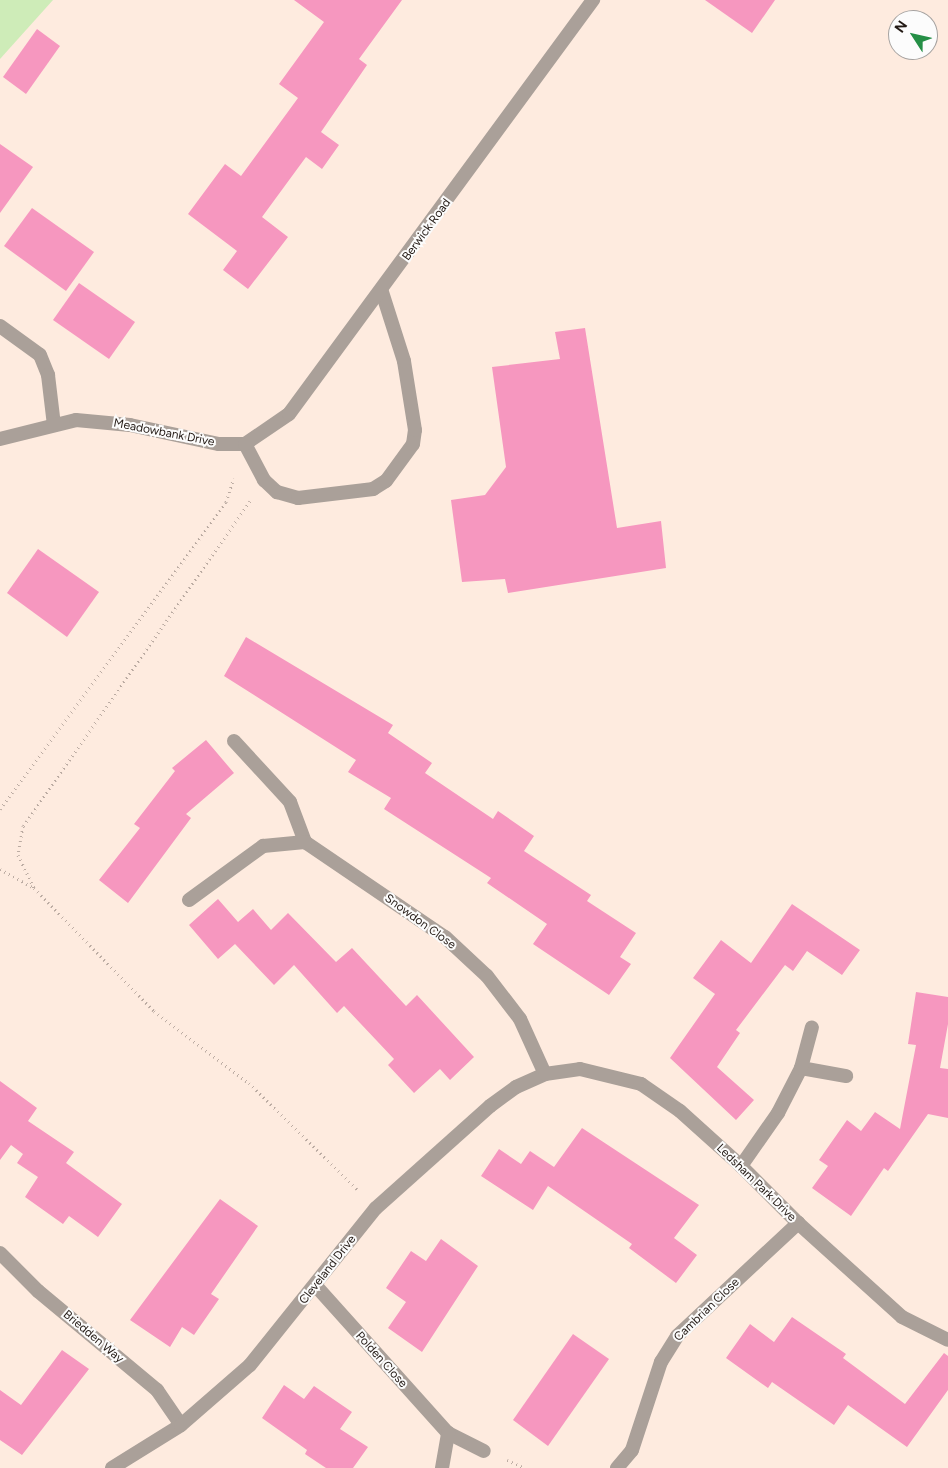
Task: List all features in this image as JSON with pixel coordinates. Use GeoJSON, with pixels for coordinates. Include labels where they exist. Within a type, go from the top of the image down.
{"type":"FeatureCollection","features":[{"type":"Feature","properties":{"kind":"street","name":"Berwick Road"},"geometry":{"type":"LineString","coordinates":[[245,444],[289,414],[382,292],[594,0]]}},
{"type":"Feature","properties":{"kind":"street"},"geometry":{"type":"LineString","coordinates":[[245,444],[264,480],[277,492],[298,498],[374,489],[386,481],[414,444],[415,430],[404,361],[382,292]]}},
{"type":"Feature","properties":{"kind":"street"},"geometry":{"type":"LineString","coordinates":[[0,326],[40,355],[48,375],[54,424]]}},
{"type":"Feature","properties":{"kind":"street","name":"Meadowbank Drive"},"geometry":{"type":"LineString","coordinates":[[0,440],[54,424],[76,420],[130,425],[219,444],[245,444]]}},
{"type":"Feature","properties":{"kind":"street"},"geometry":{"type":"LineString","coordinates":[[189,900],[263,846],[305,842],[290,802],[234,741]]}},
{"type":"Feature","properties":{"kind":"street","name":"Snowdon Close"},"geometry":{"type":"LineString","coordinates":[[305,842],[445,937],[487,976],[520,1018],[545,1074]]}},
{"type":"Feature","properties":{"kind":"street"},"geometry":{"type":"LineString","coordinates":[[741,1166],[778,1113],[801,1068],[812,1027]]}},
{"type":"Feature","properties":{"kind":"street"},"geometry":{"type":"LineString","coordinates":[[801,1068],[846,1076]]}},
{"type":"Feature","properties":{"kind":"street","name":"Ledsham Park Drive"},"geometry":{"type":"LineString","coordinates":[[545,1074],[580,1069],[641,1084],[680,1111],[741,1166],[798,1223],[902,1317],[948,1340]]}},
{"type":"Feature","properties":{"kind":"street","name":"Cleveland Drive"},"geometry":{"type":"LineString","coordinates":[[112,1468],[181,1425],[250,1365],[316,1286],[376,1208],[490,1106],[516,1088],[545,1074]]}},
{"type":"Feature","properties":{"kind":"street","name":"Cambrian Close"},"geometry":{"type":"LineString","coordinates":[[617,1468],[632,1450],[661,1362],[677,1336],[798,1223]]}},
{"type":"Feature","properties":{"kind":"street","name":"Briedden Way"},"geometry":{"type":"LineString","coordinates":[[0,1253],[38,1291],[157,1390],[181,1425]]}},
{"type":"Feature","properties":{"kind":"street","name":"Polden Close"},"geometry":{"type":"LineString","coordinates":[[316,1286],[448,1432],[484,1451]]}},
{"type":"Feature","properties":{"kind":"street"},"geometry":{"type":"LineString","coordinates":[[442,1468],[448,1432]]}},
{"type":"Feature","properties":{"kind":"path"},"geometry":{"type":"LineString","coordinates":[[0,809],[226,502],[245,444]]}},
{"type":"Feature","properties":{"kind":"path"},"geometry":{"type":"LineString","coordinates":[[34,888],[18,855],[23,826],[252,499]]}},
{"type":"Feature","properties":{"kind":"path"},"geometry":{"type":"LineString","coordinates":[[0,869],[34,888],[154,1011],[249,1082],[376,1208]]}},
{"type":"Feature","properties":{"kind":"green space"},"geometry":{"type":"Polygon","coordinates":[[[0,0],[53,0],[0,59],[0,0]]]}},
{"type":"Feature","properties":{"kind":"building"},"geometry":{"type":"Polygon","coordinates":[[[294,0],[402,0],[359,59],[367,65],[321,132],[339,145],[322,169],[306,157],[262,217],[288,237],[248,289],[223,270],[237,251],[188,214],[225,164],[241,176],[298,98],[279,84],[324,22],[294,0]]]}},
{"type":"Feature","properties":{"kind":"building"},"geometry":{"type":"Polygon","coordinates":[[[705,0],[775,0],[752,33],[705,0]]]}},
{"type":"Feature","properties":{"kind":"building"},"geometry":{"type":"Polygon","coordinates":[[[37,29],[60,46],[26,94],[3,77],[37,29]]]}},
{"type":"Feature","properties":{"kind":"building"},"geometry":{"type":"Polygon","coordinates":[[[0,144],[33,167],[0,213],[0,144]]]}},
{"type":"Feature","properties":{"kind":"building"},"geometry":{"type":"Polygon","coordinates":[[[32,208],[94,252],[66,291],[4,246],[32,208]]]}},
{"type":"Feature","properties":{"kind":"building"},"geometry":{"type":"Polygon","coordinates":[[[79,283],[135,322],[109,359],[53,320],[79,283]]]}},
{"type":"Feature","properties":{"kind":"building"},"geometry":{"type":"Polygon","coordinates":[[[585,328],[617,528],[661,521],[666,568],[508,593],[505,579],[462,582],[451,500],[485,495],[506,467],[492,367],[560,359],[555,332],[585,328]]]}},
{"type":"Feature","properties":{"kind":"building"},"geometry":{"type":"Polygon","coordinates":[[[38,549],[99,592],[67,637],[7,593],[38,549]]]}},
{"type":"Feature","properties":{"kind":"building"},"geometry":{"type":"Polygon","coordinates":[[[246,637],[393,725],[388,733],[432,763],[425,773],[493,819],[498,811],[534,836],[524,851],[591,895],[587,901],[636,933],[620,957],[631,964],[609,995],[533,944],[547,924],[487,883],[491,878],[384,809],[391,798],[348,772],[356,760],[224,676],[246,637]]]}},
{"type":"Feature","properties":{"kind":"building"},"geometry":{"type":"Polygon","coordinates":[[[206,740],[234,773],[186,814],[191,818],[128,903],[99,880],[140,828],[134,824],[175,771],[172,768],[206,740]]]}},
{"type":"Feature","properties":{"kind":"building"},"geometry":{"type":"Polygon","coordinates":[[[218,899],[238,922],[253,909],[271,930],[288,913],[336,962],[352,948],[406,1006],[417,995],[474,1057],[450,1080],[440,1069],[414,1093],[388,1065],[394,1059],[344,1006],[337,1013],[294,965],[274,985],[235,944],[218,959],[189,925],[218,899]]]}},
{"type":"Feature","properties":{"kind":"building"},"geometry":{"type":"Polygon","coordinates":[[[792,904],[860,950],[842,975],[807,951],[793,971],[785,965],[736,1030],[740,1033],[717,1067],[754,1100],[736,1120],[670,1058],[715,994],[693,978],[721,940],[751,963],[792,904]]]}},
{"type":"Feature","properties":{"kind":"building"},"geometry":{"type":"Polygon","coordinates":[[[916,992],[948,997],[948,1024],[940,1068],[948,1069],[948,1118],[928,1114],[888,1171],[884,1168],[851,1216],[812,1188],[828,1166],[819,1160],[847,1120],[861,1131],[875,1112],[900,1129],[916,1045],[908,1044],[916,992]]]}},
{"type":"Feature","properties":{"kind":"building"},"geometry":{"type":"Polygon","coordinates":[[[0,1081],[37,1108],[28,1121],[74,1152],[66,1163],[122,1204],[98,1237],[69,1216],[63,1224],[25,1197],[38,1177],[17,1163],[23,1154],[11,1145],[0,1160],[0,1081]]]}},
{"type":"Feature","properties":{"kind":"building"},"geometry":{"type":"Polygon","coordinates":[[[582,1128],[699,1205],[674,1238],[697,1255],[676,1283],[629,1248],[632,1244],[548,1186],[533,1210],[481,1176],[499,1149],[521,1164],[530,1151],[554,1167],[582,1128]]]}},
{"type":"Feature","properties":{"kind":"building"},"geometry":{"type":"Polygon","coordinates":[[[220,1199],[258,1226],[211,1294],[219,1299],[194,1335],[182,1327],[170,1347],[130,1320],[220,1199]]]}},
{"type":"Feature","properties":{"kind":"building"},"geometry":{"type":"Polygon","coordinates":[[[441,1239],[478,1266],[422,1352],[388,1328],[406,1302],[386,1288],[411,1251],[426,1261],[441,1239]]]}},
{"type":"Feature","properties":{"kind":"building"},"geometry":{"type":"Polygon","coordinates":[[[792,1317],[846,1354],[843,1358],[905,1404],[944,1353],[948,1356],[948,1390],[907,1447],[848,1405],[834,1425],[772,1382],[768,1388],[726,1358],[750,1324],[774,1342],[792,1317]]]}},
{"type":"Feature","properties":{"kind":"building"},"geometry":{"type":"Polygon","coordinates":[[[573,1334],[609,1359],[548,1446],[513,1420],[573,1334]]]}},
{"type":"Feature","properties":{"kind":"building"},"geometry":{"type":"Polygon","coordinates":[[[62,1350],[89,1369],[22,1455],[0,1440],[0,1390],[21,1405],[62,1350]]]}},
{"type":"Feature","properties":{"kind":"building"},"geometry":{"type":"Polygon","coordinates":[[[284,1385],[304,1399],[314,1386],[352,1412],[340,1429],[368,1447],[353,1468],[326,1468],[305,1454],[307,1450],[262,1418],[284,1385]]]}}]}
